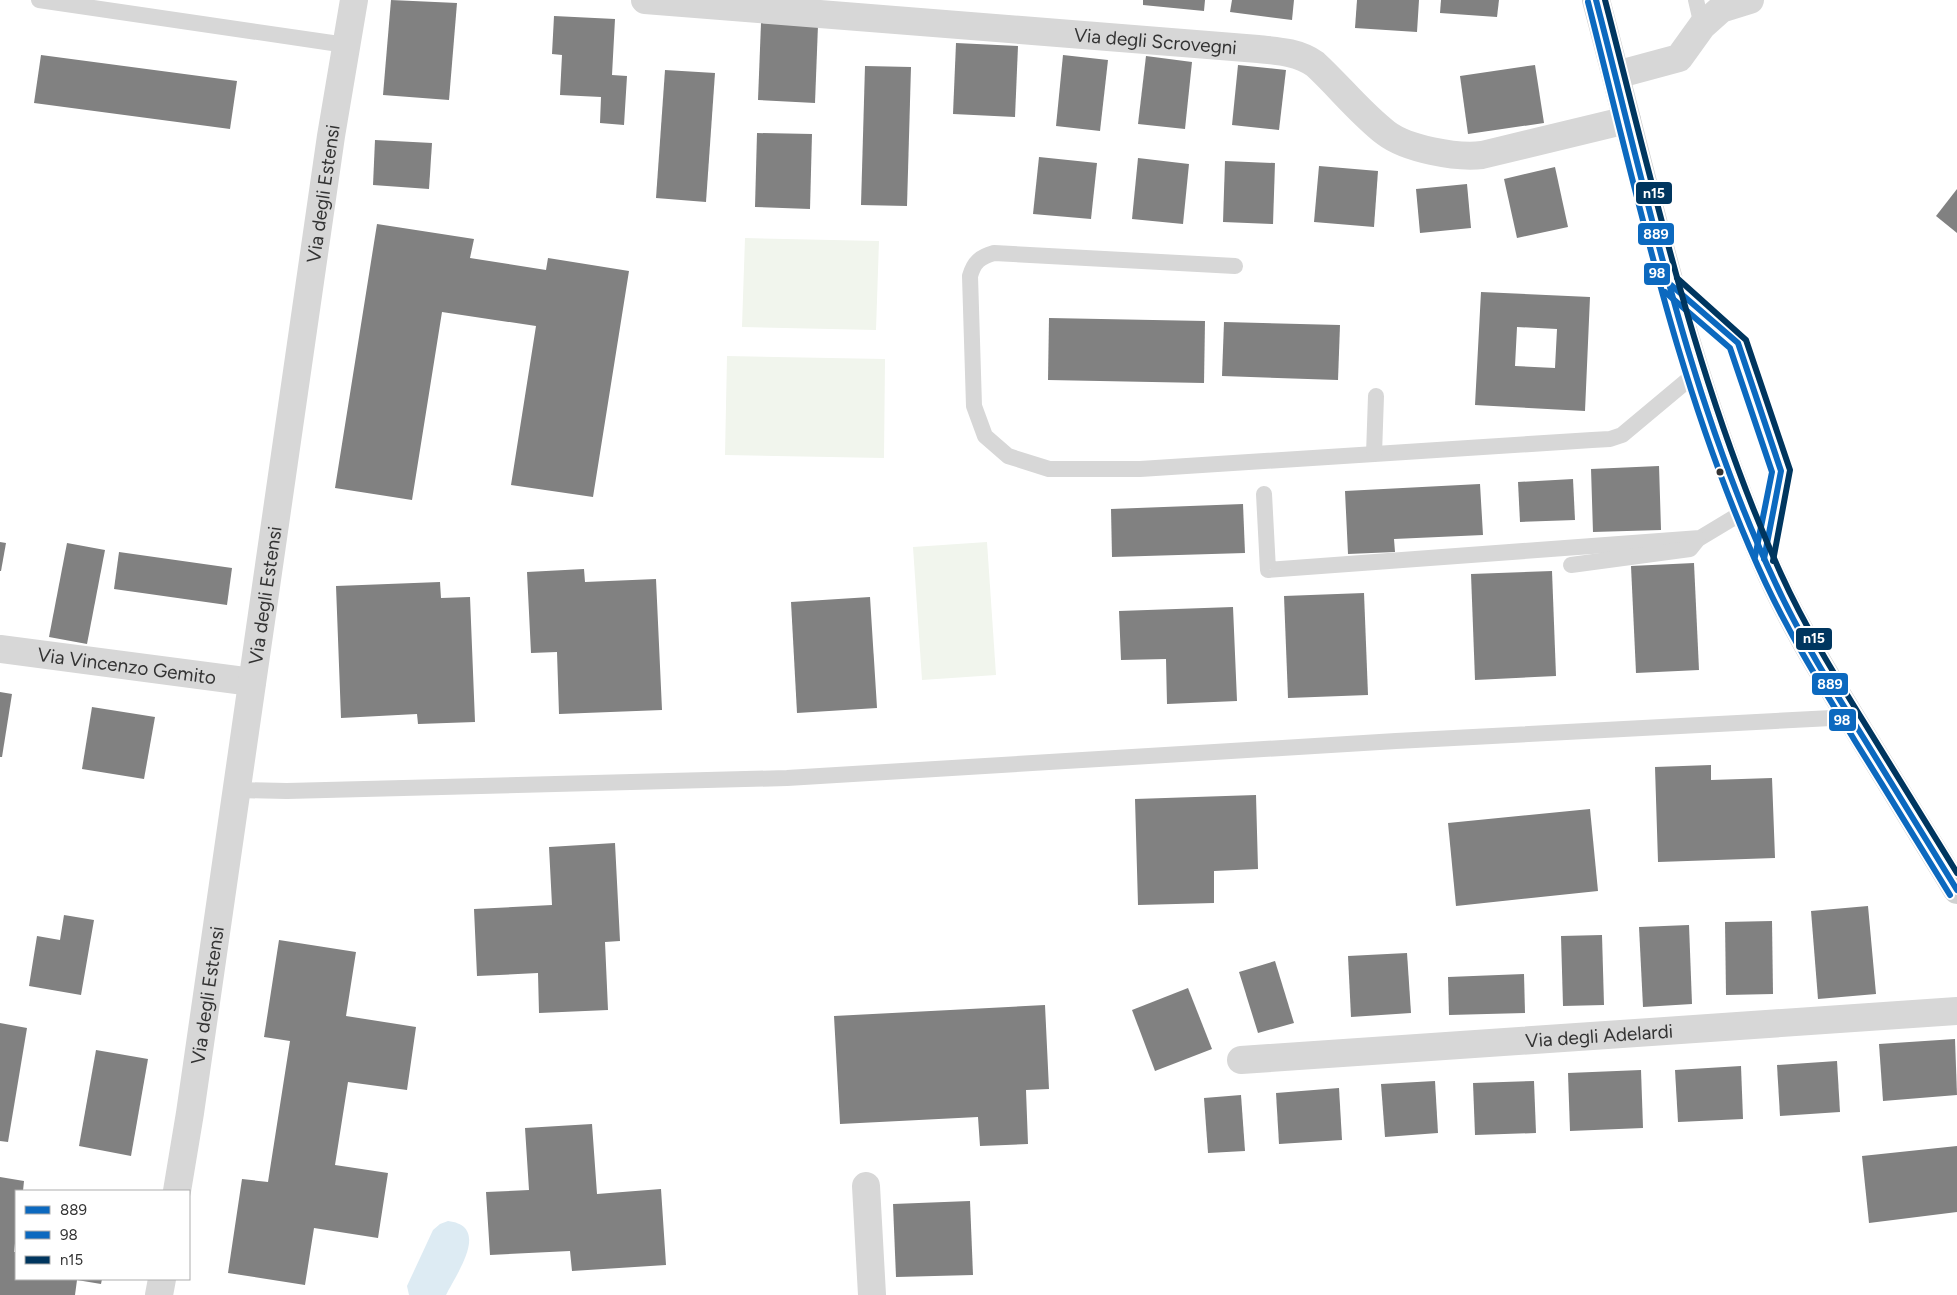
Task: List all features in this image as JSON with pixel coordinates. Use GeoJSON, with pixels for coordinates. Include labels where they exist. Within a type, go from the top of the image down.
{"type":"FeatureCollection","features":[{"type":"Feature","properties":{"kind":"main road"},"geometry":{"type":"LineString","coordinates":[[1596,0],[1670,285],[1696,374],[1716,436],[1764,559],[1796,625],[1957,890]]}},
{"type":"Feature","properties":{"kind":"street","name":"Via degli Estensi"},"geometry":{"type":"LineString","coordinates":[[177,1190],[237,790],[330,136],[354,0]]}},
{"type":"Feature","properties":{"kind":"street","name":"Via degli Scrovegni"},"geometry":{"type":"LineString","coordinates":[[645,0],[1258,49],[1296,54],[1315,64],[1388,134],[1421,147],[1465,157],[1482,155],[1627,120]]}},
{"type":"Feature","properties":{"kind":"street"},"geometry":{"type":"LineString","coordinates":[[1616,75],[1679,58],[1699,13],[1721,9],[1750,0]]}},
{"type":"Feature","properties":{"kind":"street","name":"Via Vincenzo Gemito"},"geometry":{"type":"LineString","coordinates":[[0,649],[252,682]]}},
{"type":"Feature","properties":{"kind":"street","name":"Via degli Adelardi"},"geometry":{"type":"LineString","coordinates":[[1241,1060],[1957,1011]]}},
{"type":"Feature","properties":{"kind":"street"},"geometry":{"type":"LineString","coordinates":[[866,1186],[872,1295]]}},
{"type":"Feature","properties":{"kind":"street"},"geometry":{"type":"LineString","coordinates":[[159,1295],[162,1280]]}},
{"type":"Feature","properties":{"kind":"lane"},"geometry":{"type":"LineString","coordinates":[[39,0],[346,45]]}},
{"type":"Feature","properties":{"kind":"lane"},"geometry":{"type":"LineString","coordinates":[[1235,266],[994,253],[982,257],[973,266],[970,276],[974,406],[985,436],[1008,456],[1049,469],[1140,469],[1610,439],[1622,434],[1696,374]]}},
{"type":"Feature","properties":{"kind":"lane"},"geometry":{"type":"LineString","coordinates":[[1670,285],[1738,343],[1781,471],[1764,559]]}},
{"type":"Feature","properties":{"kind":"lane"},"geometry":{"type":"LineString","coordinates":[[1374,454],[1376,396]]}},
{"type":"Feature","properties":{"kind":"lane"},"geometry":{"type":"LineString","coordinates":[[1264,494],[1268,570],[1700,538]]}},
{"type":"Feature","properties":{"kind":"lane"},"geometry":{"type":"LineString","coordinates":[[1571,565],[1690,549],[1700,538],[1745,512]]}},
{"type":"Feature","properties":{"kind":"lane"},"geometry":{"type":"LineString","coordinates":[[237,790],[287,791],[787,778],[1396,741],[1851,717]]}},
{"type":"Feature","properties":{"kind":"shaded area"},"geometry":{"type":"Polygon","coordinates":[[[745,238],[879,241],[876,330],[742,327],[745,238]]]}},
{"type":"Feature","properties":{"kind":"shaded area"},"geometry":{"type":"Polygon","coordinates":[[[727,356],[885,359],[884,458],[725,455],[727,356]]]}},
{"type":"Feature","properties":{"kind":"shaded area"},"geometry":{"type":"Polygon","coordinates":[[[987,542],[996,675],[922,680],[913,547],[987,542]]]}},
{"type":"Feature","properties":{"kind":"shaded area"},"geometry":{"type":"Polygon","coordinates":[[[448,1221],[461,1225],[467,1232],[469,1241],[467,1252],[457,1275],[446,1295],[409,1295],[407,1286],[433,1230],[440,1224],[448,1221]]]}},
{"type":"Feature","properties":{"kind":"building"},"geometry":{"type":"Polygon","coordinates":[[[391,0],[457,3],[449,100],[383,95],[391,0]]]}},
{"type":"Feature","properties":{"kind":"building"},"geometry":{"type":"Polygon","coordinates":[[[1143,0],[1205,0],[1204,11],[1143,5],[1143,0]]]}},
{"type":"Feature","properties":{"kind":"building"},"geometry":{"type":"Polygon","coordinates":[[[1232,0],[1294,0],[1292,20],[1230,12],[1232,0]]]}},
{"type":"Feature","properties":{"kind":"building"},"geometry":{"type":"Polygon","coordinates":[[[1357,0],[1419,0],[1417,32],[1355,28],[1357,0]]]}},
{"type":"Feature","properties":{"kind":"building"},"geometry":{"type":"Polygon","coordinates":[[[1441,0],[1499,0],[1497,17],[1440,13],[1441,0]]]}},
{"type":"Feature","properties":{"kind":"building"},"geometry":{"type":"Polygon","coordinates":[[[554,16],[615,19],[612,75],[627,76],[624,125],[600,123],[601,97],[560,95],[562,55],[552,54],[554,16]]]}},
{"type":"Feature","properties":{"kind":"building"},"geometry":{"type":"Polygon","coordinates":[[[761,23],[818,25],[815,103],[758,100],[761,23]]]}},
{"type":"Feature","properties":{"kind":"building"},"geometry":{"type":"Polygon","coordinates":[[[956,43],[1018,46],[1015,117],[953,114],[956,43]]]}},
{"type":"Feature","properties":{"kind":"building"},"geometry":{"type":"Polygon","coordinates":[[[41,55],[237,81],[230,129],[34,103],[41,55]]]}},
{"type":"Feature","properties":{"kind":"building"},"geometry":{"type":"Polygon","coordinates":[[[1063,55],[1108,60],[1100,131],[1056,126],[1063,55]]]}},
{"type":"Feature","properties":{"kind":"building"},"geometry":{"type":"Polygon","coordinates":[[[1146,56],[1192,62],[1185,129],[1138,124],[1146,56]]]}},
{"type":"Feature","properties":{"kind":"building"},"geometry":{"type":"Polygon","coordinates":[[[1238,65],[1286,70],[1279,130],[1232,125],[1238,65]]]}},
{"type":"Feature","properties":{"kind":"building"},"geometry":{"type":"Polygon","coordinates":[[[1535,65],[1544,123],[1468,134],[1460,76],[1535,65]]]}},
{"type":"Feature","properties":{"kind":"building"},"geometry":{"type":"Polygon","coordinates":[[[865,66],[911,67],[907,206],[861,205],[865,66]]]}},
{"type":"Feature","properties":{"kind":"building"},"geometry":{"type":"Polygon","coordinates":[[[665,70],[715,73],[706,202],[656,198],[665,70]]]}},
{"type":"Feature","properties":{"kind":"building"},"geometry":{"type":"Polygon","coordinates":[[[757,133],[812,134],[810,209],[755,207],[757,133]]]}},
{"type":"Feature","properties":{"kind":"building"},"geometry":{"type":"Polygon","coordinates":[[[375,140],[432,143],[429,189],[373,185],[375,140]]]}},
{"type":"Feature","properties":{"kind":"building"},"geometry":{"type":"Polygon","coordinates":[[[1039,157],[1097,163],[1091,219],[1033,214],[1039,157]]]}},
{"type":"Feature","properties":{"kind":"building"},"geometry":{"type":"Polygon","coordinates":[[[1138,158],[1189,164],[1183,224],[1132,219],[1138,158]]]}},
{"type":"Feature","properties":{"kind":"building"},"geometry":{"type":"Polygon","coordinates":[[[1225,161],[1275,163],[1273,224],[1223,222],[1225,161]]]}},
{"type":"Feature","properties":{"kind":"building"},"geometry":{"type":"Polygon","coordinates":[[[1319,166],[1378,171],[1374,227],[1314,222],[1319,166]]]}},
{"type":"Feature","properties":{"kind":"building"},"geometry":{"type":"Polygon","coordinates":[[[1555,167],[1568,227],[1517,238],[1504,179],[1555,167]]]}},
{"type":"Feature","properties":{"kind":"building"},"geometry":{"type":"Polygon","coordinates":[[[1467,184],[1471,228],[1420,233],[1416,189],[1467,184]]]}},
{"type":"Feature","properties":{"kind":"building"},"geometry":{"type":"Polygon","coordinates":[[[1957,189],[1957,233],[1936,216],[1957,189]]]}},
{"type":"Feature","properties":{"kind":"building"},"geometry":{"type":"Polygon","coordinates":[[[377,224],[474,239],[470,258],[546,270],[548,258],[629,271],[593,497],[511,485],[536,326],[442,312],[412,500],[335,488],[377,224]]]}},
{"type":"Feature","properties":{"kind":"building"},"geometry":{"type":"Polygon","coordinates":[[[1481,292],[1590,297],[1585,411],[1475,405],[1481,292]],[[1517,327],[1515,366],[1555,368],[1557,329],[1517,327]]]}},
{"type":"Feature","properties":{"kind":"building"},"geometry":{"type":"Polygon","coordinates":[[[1049,318],[1205,321],[1204,383],[1048,380],[1049,318]]]}},
{"type":"Feature","properties":{"kind":"building"},"geometry":{"type":"Polygon","coordinates":[[[1224,322],[1340,325],[1338,380],[1222,376],[1224,322]]]}},
{"type":"Feature","properties":{"kind":"building"},"geometry":{"type":"Polygon","coordinates":[[[1659,466],[1661,530],[1593,532],[1591,469],[1659,466]]]}},
{"type":"Feature","properties":{"kind":"building"},"geometry":{"type":"Polygon","coordinates":[[[1573,479],[1575,520],[1520,522],[1518,482],[1573,479]]]}},
{"type":"Feature","properties":{"kind":"building"},"geometry":{"type":"Polygon","coordinates":[[[1480,484],[1483,535],[1394,539],[1395,552],[1348,554],[1345,491],[1480,484]]]}},
{"type":"Feature","properties":{"kind":"building"},"geometry":{"type":"Polygon","coordinates":[[[1243,504],[1245,553],[1112,557],[1111,509],[1243,504]]]}},
{"type":"Feature","properties":{"kind":"building"},"geometry":{"type":"Polygon","coordinates":[[[0,542],[6,543],[1,571],[0,571],[0,542]]]}},
{"type":"Feature","properties":{"kind":"building"},"geometry":{"type":"Polygon","coordinates":[[[67,543],[105,550],[87,644],[49,637],[67,543]]]}},
{"type":"Feature","properties":{"kind":"building"},"geometry":{"type":"Polygon","coordinates":[[[119,552],[232,568],[227,605],[114,589],[119,552]]]}},
{"type":"Feature","properties":{"kind":"building"},"geometry":{"type":"Polygon","coordinates":[[[1694,563],[1699,670],[1636,673],[1631,566],[1694,563]]]}},
{"type":"Feature","properties":{"kind":"building"},"geometry":{"type":"Polygon","coordinates":[[[584,569],[585,582],[656,579],[662,710],[559,714],[557,652],[531,653],[527,572],[584,569]]]}},
{"type":"Feature","properties":{"kind":"building"},"geometry":{"type":"Polygon","coordinates":[[[1552,571],[1556,676],[1475,680],[1471,574],[1552,571]]]}},
{"type":"Feature","properties":{"kind":"building"},"geometry":{"type":"Polygon","coordinates":[[[440,582],[441,598],[470,597],[475,722],[418,724],[417,714],[341,718],[336,586],[440,582]]]}},
{"type":"Feature","properties":{"kind":"building"},"geometry":{"type":"Polygon","coordinates":[[[1364,593],[1368,695],[1288,698],[1284,596],[1364,593]]]}},
{"type":"Feature","properties":{"kind":"building"},"geometry":{"type":"Polygon","coordinates":[[[870,597],[877,708],[797,713],[791,602],[870,597]]]}},
{"type":"Feature","properties":{"kind":"building"},"geometry":{"type":"Polygon","coordinates":[[[1233,607],[1237,701],[1167,704],[1166,659],[1121,660],[1119,611],[1233,607]]]}},
{"type":"Feature","properties":{"kind":"building"},"geometry":{"type":"Polygon","coordinates":[[[0,692],[12,694],[2,757],[0,757],[0,692]]]}},
{"type":"Feature","properties":{"kind":"building"},"geometry":{"type":"Polygon","coordinates":[[[92,707],[155,717],[144,779],[82,769],[92,707]]]}},
{"type":"Feature","properties":{"kind":"building"},"geometry":{"type":"Polygon","coordinates":[[[1711,765],[1711,780],[1772,778],[1775,858],[1658,862],[1655,767],[1711,765]]]}},
{"type":"Feature","properties":{"kind":"building"},"geometry":{"type":"Polygon","coordinates":[[[1256,795],[1258,869],[1214,871],[1214,903],[1138,905],[1135,799],[1256,795]]]}},
{"type":"Feature","properties":{"kind":"building"},"geometry":{"type":"Polygon","coordinates":[[[1590,809],[1598,891],[1456,906],[1448,823],[1590,809]]]}},
{"type":"Feature","properties":{"kind":"building"},"geometry":{"type":"Polygon","coordinates":[[[615,843],[620,941],[605,942],[608,1010],[539,1013],[538,973],[477,976],[474,909],[552,905],[549,847],[615,843]]]}},
{"type":"Feature","properties":{"kind":"building"},"geometry":{"type":"Polygon","coordinates":[[[1868,906],[1876,994],[1818,999],[1811,911],[1868,906]]]}},
{"type":"Feature","properties":{"kind":"building"},"geometry":{"type":"Polygon","coordinates":[[[64,915],[94,920],[81,995],[29,986],[37,936],[60,940],[64,915]]]}},
{"type":"Feature","properties":{"kind":"building"},"geometry":{"type":"Polygon","coordinates":[[[1772,921],[1773,994],[1726,995],[1725,922],[1772,921]]]}},
{"type":"Feature","properties":{"kind":"building"},"geometry":{"type":"Polygon","coordinates":[[[1689,925],[1692,1004],[1643,1007],[1639,927],[1689,925]]]}},
{"type":"Feature","properties":{"kind":"building"},"geometry":{"type":"Polygon","coordinates":[[[1602,935],[1604,1005],[1563,1006],[1561,936],[1602,935]]]}},
{"type":"Feature","properties":{"kind":"building"},"geometry":{"type":"Polygon","coordinates":[[[279,940],[356,952],[346,1016],[416,1027],[407,1090],[348,1082],[335,1165],[388,1173],[378,1238],[314,1228],[305,1285],[228,1273],[242,1179],[268,1182],[290,1041],[264,1037],[279,940]]]}},
{"type":"Feature","properties":{"kind":"building"},"geometry":{"type":"Polygon","coordinates":[[[1407,953],[1411,1013],[1351,1017],[1348,956],[1407,953]]]}},
{"type":"Feature","properties":{"kind":"building"},"geometry":{"type":"Polygon","coordinates":[[[1275,961],[1294,1023],[1258,1033],[1239,972],[1275,961]]]}},
{"type":"Feature","properties":{"kind":"building"},"geometry":{"type":"Polygon","coordinates":[[[1524,974],[1525,1013],[1449,1015],[1448,977],[1524,974]]]}},
{"type":"Feature","properties":{"kind":"building"},"geometry":{"type":"Polygon","coordinates":[[[1188,988],[1212,1049],[1155,1071],[1132,1010],[1188,988]]]}},
{"type":"Feature","properties":{"kind":"building"},"geometry":{"type":"Polygon","coordinates":[[[1045,1005],[1049,1089],[1026,1090],[1028,1144],[980,1146],[978,1117],[840,1124],[834,1016],[1045,1005]]]}},
{"type":"Feature","properties":{"kind":"building"},"geometry":{"type":"Polygon","coordinates":[[[0,1023],[27,1028],[8,1142],[0,1141],[0,1023]]]}},
{"type":"Feature","properties":{"kind":"building"},"geometry":{"type":"Polygon","coordinates":[[[1955,1039],[1957,1095],[1883,1101],[1879,1044],[1955,1039]]]}},
{"type":"Feature","properties":{"kind":"building"},"geometry":{"type":"Polygon","coordinates":[[[96,1050],[148,1059],[131,1156],[79,1146],[96,1050]]]}},
{"type":"Feature","properties":{"kind":"building"},"geometry":{"type":"Polygon","coordinates":[[[1837,1061],[1840,1112],[1780,1116],[1777,1065],[1837,1061]]]}},
{"type":"Feature","properties":{"kind":"building"},"geometry":{"type":"Polygon","coordinates":[[[1741,1066],[1743,1119],[1678,1122],[1675,1070],[1741,1066]]]}},
{"type":"Feature","properties":{"kind":"building"},"geometry":{"type":"Polygon","coordinates":[[[1641,1070],[1643,1128],[1570,1131],[1568,1073],[1641,1070]]]}},
{"type":"Feature","properties":{"kind":"building"},"geometry":{"type":"Polygon","coordinates":[[[1435,1081],[1438,1133],[1385,1137],[1381,1084],[1435,1081]]]}},
{"type":"Feature","properties":{"kind":"building"},"geometry":{"type":"Polygon","coordinates":[[[1534,1081],[1536,1133],[1475,1135],[1473,1083],[1534,1081]]]}},
{"type":"Feature","properties":{"kind":"building"},"geometry":{"type":"Polygon","coordinates":[[[1339,1088],[1342,1140],[1279,1144],[1276,1093],[1339,1088]]]}},
{"type":"Feature","properties":{"kind":"building"},"geometry":{"type":"Polygon","coordinates":[[[1241,1095],[1245,1151],[1208,1153],[1204,1098],[1241,1095]]]}},
{"type":"Feature","properties":{"kind":"building"},"geometry":{"type":"Polygon","coordinates":[[[592,1124],[597,1194],[661,1189],[666,1265],[572,1271],[570,1251],[490,1255],[486,1192],[529,1190],[525,1128],[592,1124]]]}},
{"type":"Feature","properties":{"kind":"building"},"geometry":{"type":"Polygon","coordinates":[[[1957,1146],[1957,1212],[1869,1223],[1862,1156],[1957,1146]]]}},
{"type":"Feature","properties":{"kind":"building"},"geometry":{"type":"Polygon","coordinates":[[[0,1177],[24,1181],[23,1190],[15,1190],[15,1280],[77,1280],[75,1295],[0,1295],[0,1177]]]}},
{"type":"Feature","properties":{"kind":"building"},"geometry":{"type":"Polygon","coordinates":[[[970,1201],[973,1275],[896,1277],[893,1204],[970,1201]]]}},
{"type":"Feature","properties":{"kind":"building"},"geometry":{"type":"Polygon","coordinates":[[[77,1280],[102,1280],[101,1284],[77,1280]]]}},
{"type":"Feature","properties":{"kind":"transit line","name":"889"},"geometry":{"type":"LineString","coordinates":[[1596,0],[1652,221],[1693,367],[1717,440],[1744,511],[1774,580],[1805,640],[1839,699],[1957,890]]}},
{"type":"Feature","properties":{"kind":"transit line","name":"n15"},"geometry":{"type":"LineString","coordinates":[[1605,0],[1681,291],[1702,363],[1752,505],[1790,594],[1811,633],[1957,873]]}},
{"type":"Feature","properties":{"kind":"transit line","name":"98"},"geometry":{"type":"LineString","coordinates":[[1588,2],[1644,224],[1685,371],[1709,443],[1736,514],[1766,584],[1797,644],[1950,895]]}},
{"type":"Feature","properties":{"kind":"transit line","name":"n15"},"geometry":{"type":"LineString","coordinates":[[1677,278],[1746,340],[1790,470],[1773,561]]}},
{"type":"Feature","properties":{"kind":"transit line","name":"889"},"geometry":{"type":"LineString","coordinates":[[1671,285],[1738,343],[1781,471],[1764,559]]}},
{"type":"Feature","properties":{"kind":"transit line","name":"98"},"geometry":{"type":"LineString","coordinates":[[1665,292],[1730,348],[1772,472],[1755,557]]}}]}
